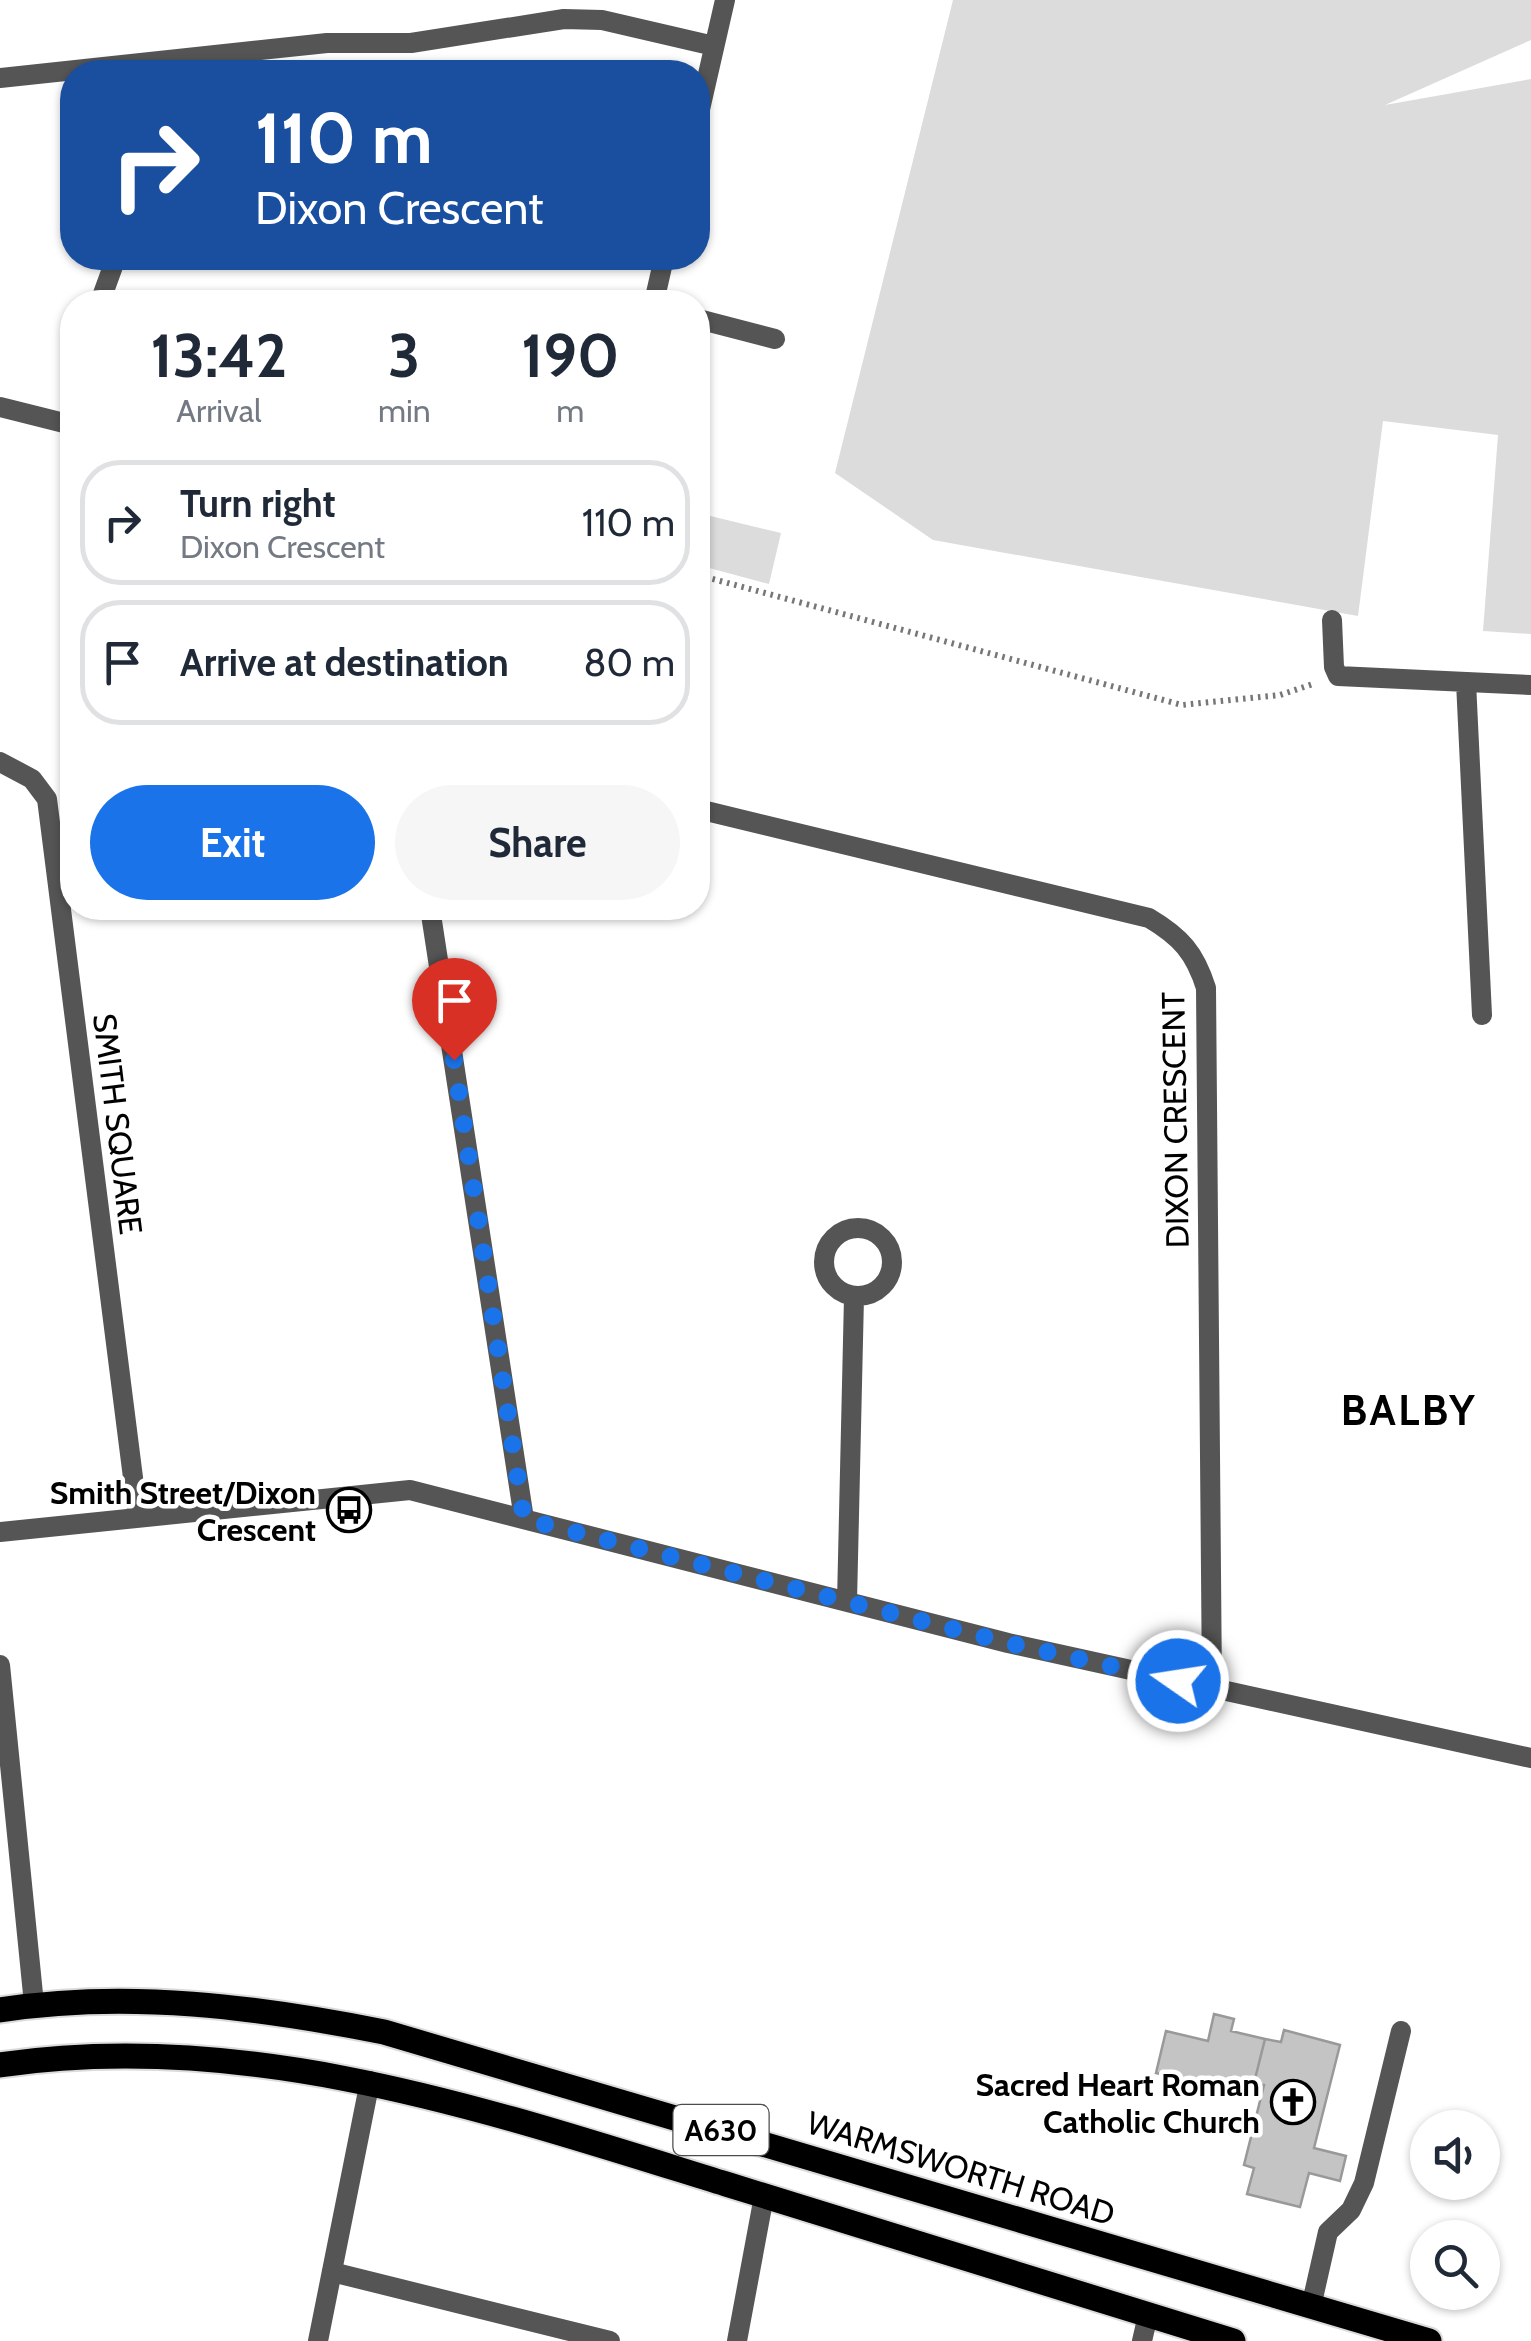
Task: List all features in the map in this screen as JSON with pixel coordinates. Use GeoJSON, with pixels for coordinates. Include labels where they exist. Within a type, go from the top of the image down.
{"type":"FeatureCollection","features":[{"type":"Feature","properties":{"kind":"main road","name":"WARMSWORTH ROAD"},"geometry":{"type":"LineString","coordinates":[[0,2010],[34,2004],[146,2002],[261,2008],[384,2032],[1429,2341]]}},
{"type":"Feature","properties":{"kind":"main road","name":"A630"},"geometry":{"type":"LineString","coordinates":[[0,2065],[127,2056],[238,2059],[370,2081],[764,2196],[1233,2341]]}},
{"type":"Feature","properties":{"kind":"street"},"geometry":{"type":"LineString","coordinates":[[710,64],[725,0]]}},
{"type":"Feature","properties":{"kind":"street"},"geometry":{"type":"LineString","coordinates":[[193,60],[327,43],[411,43],[564,18],[602,20],[714,46]]}},
{"type":"Feature","properties":{"kind":"street"},"geometry":{"type":"LineString","coordinates":[[0,78],[60,73]]}},
{"type":"Feature","properties":{"kind":"street"},"geometry":{"type":"LineString","coordinates":[[710,321],[774,340]]}},
{"type":"Feature","properties":{"kind":"street"},"geometry":{"type":"LineString","coordinates":[[0,407],[60,416]]}},
{"type":"Feature","properties":{"kind":"street"},"geometry":{"type":"LineString","coordinates":[[1332,620],[1338,676],[1531,685]]}},
{"type":"Feature","properties":{"kind":"street"},"geometry":{"type":"LineString","coordinates":[[1466,682],[1482,1015]]}},
{"type":"Feature","properties":{"kind":"street","name":"SMITH SQUARE"},"geometry":{"type":"LineString","coordinates":[[0,762],[32,779],[47,799],[60,902]]}},
{"type":"Feature","properties":{"kind":"street","name":"DIXON CRESCENT"},"geometry":{"type":"LineString","coordinates":[[710,812],[1149,918],[1174,933],[1196,956],[1206,988],[1212,1689]]}},
{"type":"Feature","properties":{"kind":"street","name":"SMITH SQUARE"},"geometry":{"type":"LineString","coordinates":[[62,920],[138,1517]]}},
{"type":"Feature","properties":{"kind":"street"},"geometry":{"type":"LineString","coordinates":[[432,920],[524,1519]]}},
{"type":"Feature","properties":{"kind":"street"},"geometry":{"type":"LineString","coordinates":[[847,1602],[854,1297]]}},
{"type":"Feature","properties":{"kind":"street"},"geometry":{"type":"LineString","coordinates":[[0,1532],[410,1490],[847,1602],[1212,1689],[1531,1758]]}},
{"type":"Feature","properties":{"kind":"street"},"geometry":{"type":"LineString","coordinates":[[0,1665],[34,2004]]}},
{"type":"Feature","properties":{"kind":"street"},"geometry":{"type":"LineString","coordinates":[[1310,2307],[1328,2232],[1351,2210],[1364,2183],[1401,2031]]}},
{"type":"Feature","properties":{"kind":"street"},"geometry":{"type":"LineString","coordinates":[[318,2341],[370,2081]]}},
{"type":"Feature","properties":{"kind":"street"},"geometry":{"type":"LineString","coordinates":[[737,2341],[764,2196]]}},
{"type":"Feature","properties":{"kind":"street"},"geometry":{"type":"LineString","coordinates":[[332,2272],[610,2341]]}},
{"type":"Feature","properties":{"kind":"street"},"geometry":{"type":"LineString","coordinates":[[1142,2341],[1148,2314]]}},
{"type":"Feature","properties":{"kind":"path"},"geometry":{"type":"LineString","coordinates":[[710,577],[1182,704],[1280,694],[1338,676]]}},
{"type":"Feature","properties":{"kind":"shaded area"},"geometry":{"type":"Polygon","coordinates":[[[953,0],[1531,0],[1531,40],[1385,105],[1531,79],[1531,634],[1483,631],[1498,435],[1383,421],[1358,616],[933,540],[835,473],[953,0]]]}},
{"type":"Feature","properties":{"kind":"shaded area"},"geometry":{"type":"Polygon","coordinates":[[[710,516],[781,533],[769,584],[710,568],[710,516]]]}},
{"type":"Feature","properties":{"kind":"building"},"geometry":{"type":"Polygon","coordinates":[[[1214,2014],[1234,2019],[1231,2031],[1265,2039],[1254,2083],[1231,2077],[1226,2096],[1177,2084],[1179,2078],[1156,2073],[1166,2031],[1208,2041],[1214,2014]]]}},
{"type":"Feature","properties":{"kind":"building","name":"Sacred Heart Roman Catholic Church"},"geometry":{"type":"Polygon","coordinates":[[[1284,2030],[1340,2045],[1314,2148],[1346,2156],[1340,2181],[1309,2173],[1300,2207],[1247,2194],[1254,2168],[1244,2165],[1264,2085],[1254,2083],[1265,2039],[1281,2042],[1284,2030]]]}},
{"type":"Feature","properties":{"kind":"place","name":"Smith Street/Dixon Crescent"},"geometry":{"type":"Point","coordinates":[349,1510]}},
{"type":"Feature","properties":{"kind":"place","name":"Sacred Heart Roman Catholic Church"},"geometry":{"type":"Point","coordinates":[1293,2102]}},
{"type":"Feature","properties":{"kind":"district","name":"BALBY"},"geometry":{"type":"Point","coordinates":[1409,1410]}},
{"type":"Feature","properties":{"kind":"route"},"geometry":{"type":"LineString","coordinates":[[454,1060],[524,1519],[1008,1643],[1178,1681]]}}]}
